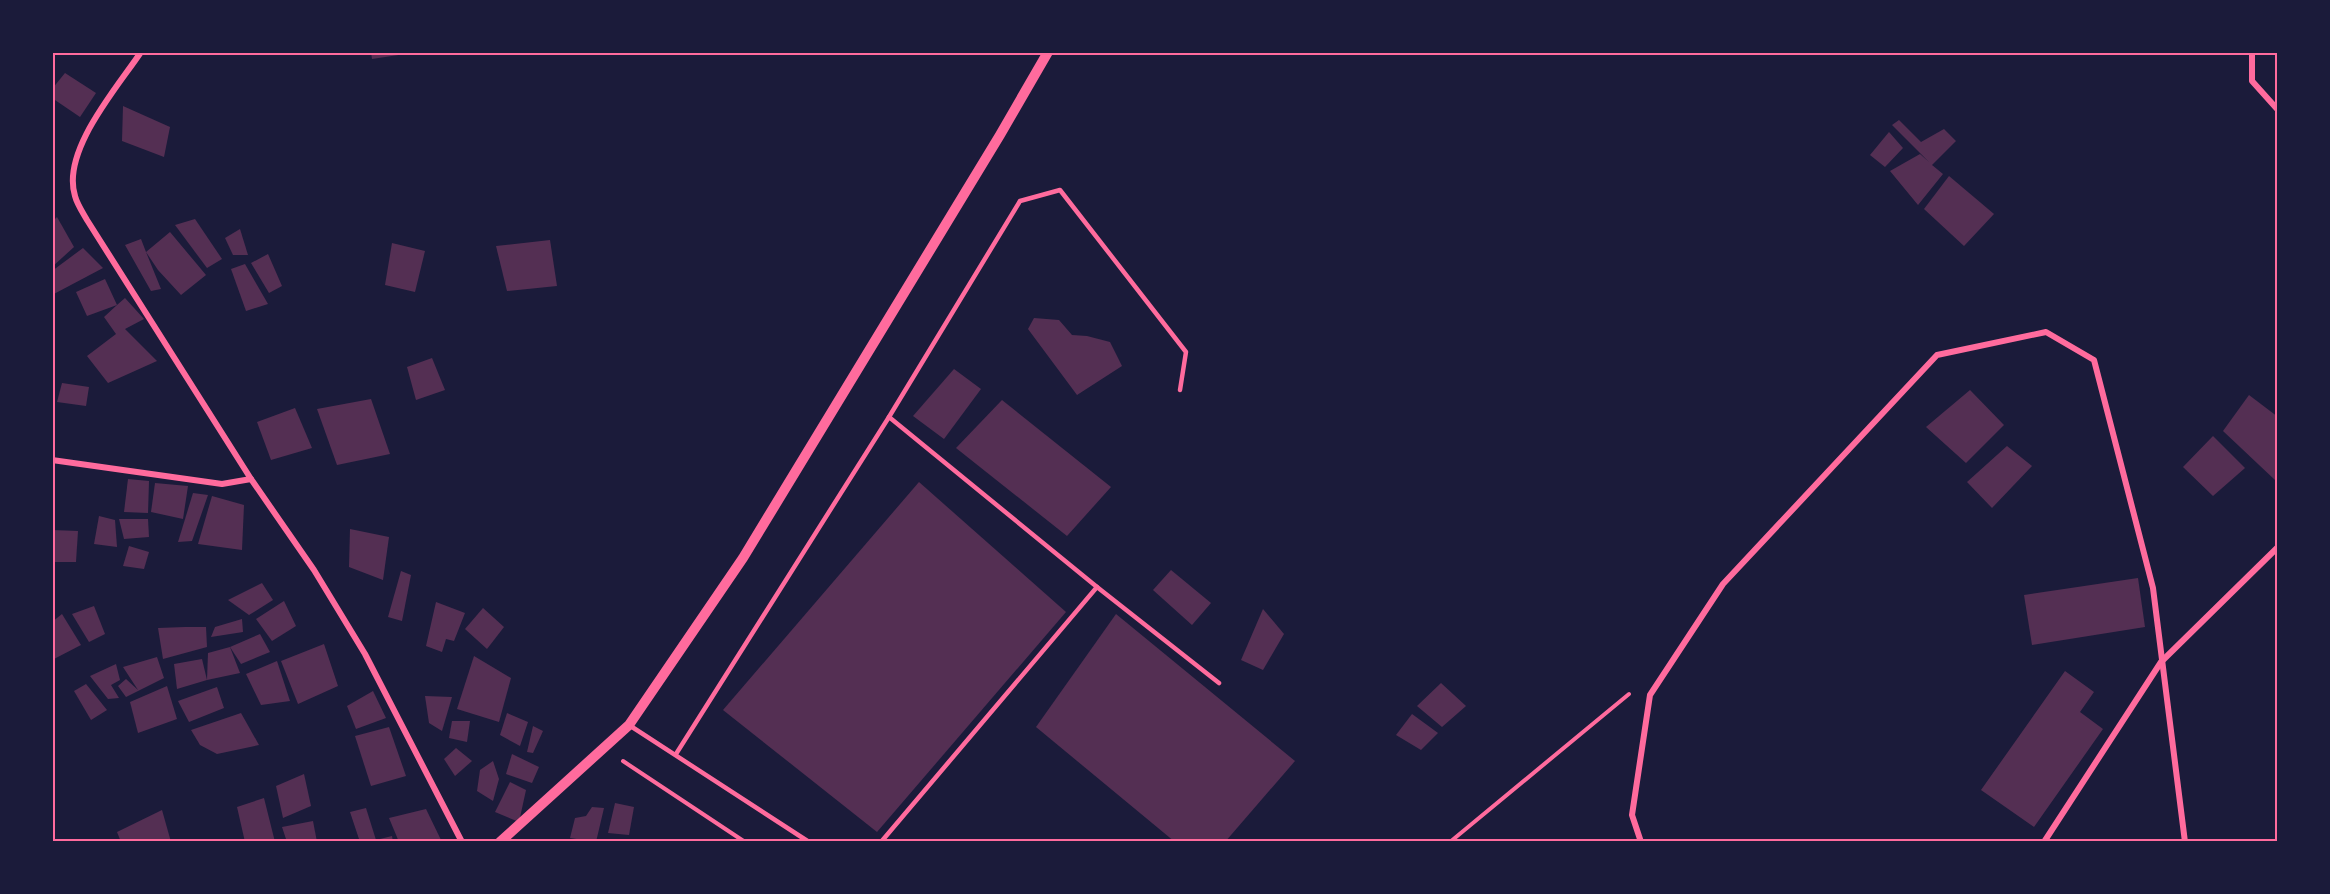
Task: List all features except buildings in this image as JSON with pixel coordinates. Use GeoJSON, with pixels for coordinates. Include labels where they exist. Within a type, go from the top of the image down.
{"type":"FeatureCollection","features":[{"type":"Feature","properties":{"kind":"street"},"geometry":{"type":"LineString","coordinates":[[141,52],[80,146],[74,169],[74,195],[87,220],[251,479],[314,570],[365,654],[462,842]]}},
{"type":"Feature","properties":{"kind":"street"},"geometry":{"type":"LineString","coordinates":[[500,842],[628,724],[743,558],[1048,52]]}},
{"type":"Feature","properties":{"kind":"street"},"geometry":{"type":"LineString","coordinates":[[2252,52],[2252,81],[2277,110]]}},
{"type":"Feature","properties":{"kind":"street"},"geometry":{"type":"LineString","coordinates":[[1641,842],[1632,815],[1650,695],[1723,584],[1937,355],[2046,332],[2094,360],[2153,588],[2185,842]]}},
{"type":"Feature","properties":{"kind":"street"},"geometry":{"type":"LineString","coordinates":[[52,460],[222,484],[251,479]]}},
{"type":"Feature","properties":{"kind":"street"},"geometry":{"type":"LineString","coordinates":[[2044,842],[2162,662],[2277,547]]}},
{"type":"Feature","properties":{"kind":"lane"},"geometry":{"type":"LineString","coordinates":[[676,754],[889,417],[1020,201],[1060,190],[1186,352],[1180,390]]}},
{"type":"Feature","properties":{"kind":"lane"},"geometry":{"type":"LineString","coordinates":[[889,417],[1097,587],[1219,683]]}},
{"type":"Feature","properties":{"kind":"lane"},"geometry":{"type":"LineString","coordinates":[[880,842],[1097,587]]}},
{"type":"Feature","properties":{"kind":"lane"},"geometry":{"type":"LineString","coordinates":[[628,724],[808,842]]}},
{"type":"Feature","properties":{"kind":"path"},"geometry":{"type":"LineString","coordinates":[[1450,842],[1641,684],[1659,683]]}},
{"type":"Feature","properties":{"kind":"path"},"geometry":{"type":"LineString","coordinates":[[620,759],[745,842]]}}]}
